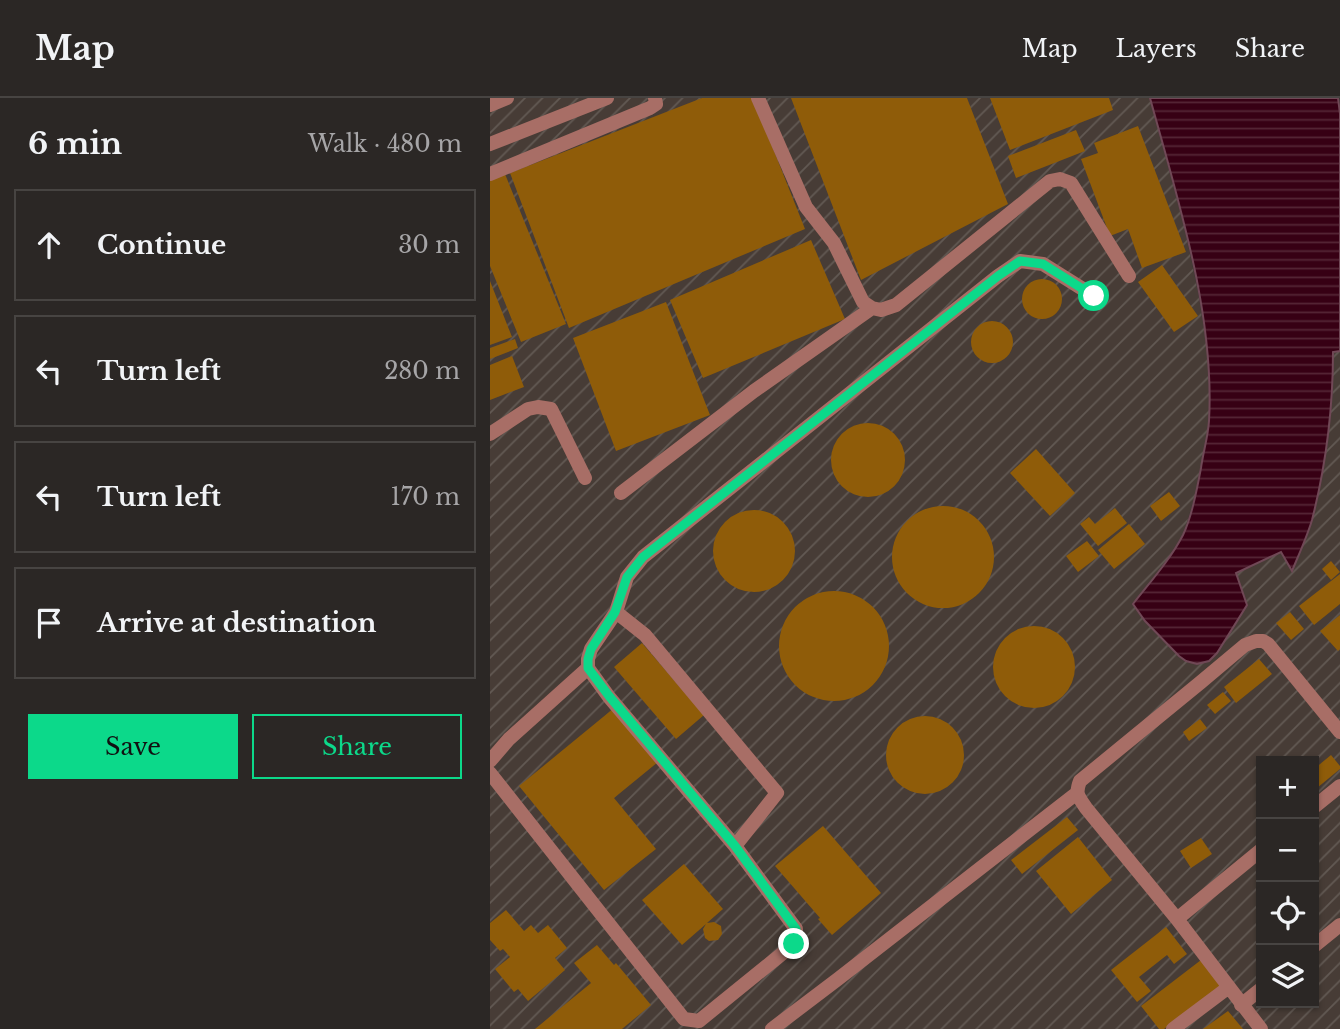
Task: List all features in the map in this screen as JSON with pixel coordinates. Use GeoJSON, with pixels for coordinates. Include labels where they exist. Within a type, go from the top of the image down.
{"type":"FeatureCollection","features":[{"type":"Feature","properties":{"kind":"lane"},"geometry":{"type":"LineString","coordinates":[[490,105],[507,98]]}},
{"type":"Feature","properties":{"kind":"lane"},"geometry":{"type":"LineString","coordinates":[[490,144],[607,98]]}},
{"type":"Feature","properties":{"kind":"lane"},"geometry":{"type":"LineString","coordinates":[[490,174],[650,108],[656,104],[655,98]]}},
{"type":"Feature","properties":{"kind":"lane"},"geometry":{"type":"LineString","coordinates":[[758,98],[806,207],[834,243],[863,302],[872,308],[881,310],[896,305],[1050,181],[1060,179],[1071,184],[1129,276]]}},
{"type":"Feature","properties":{"kind":"lane"},"geometry":{"type":"LineString","coordinates":[[566,114],[577,138]]}},
{"type":"Feature","properties":{"kind":"lane"},"geometry":{"type":"LineString","coordinates":[[490,773],[684,1019],[699,1021],[794,944],[796,929],[735,846],[588,668],[591,649],[615,612],[627,577],[643,557],[1020,261],[1043,264],[1094,296]]}},
{"type":"Feature","properties":{"kind":"lane"},"geometry":{"type":"LineString","coordinates":[[621,493],[754,391],[872,308]]}},
{"type":"Feature","properties":{"kind":"lane"},"geometry":{"type":"LineString","coordinates":[[490,434],[528,409],[551,409],[585,478]]}},
{"type":"Feature","properties":{"kind":"lane"},"geometry":{"type":"LineString","coordinates":[[615,612],[645,635],[777,793],[735,846]]}},
{"type":"Feature","properties":{"kind":"lane"},"geometry":{"type":"LineString","coordinates":[[772,1029],[1077,793],[1080,781],[1245,645],[1255,641],[1268,644],[1337,722]]}},
{"type":"Feature","properties":{"kind":"lane"},"geometry":{"type":"LineString","coordinates":[[490,761],[509,739],[588,668]]}},
{"type":"Feature","properties":{"kind":"lane"},"geometry":{"type":"LineString","coordinates":[[1319,803],[1340,786]]}},
{"type":"Feature","properties":{"kind":"lane"},"geometry":{"type":"LineString","coordinates":[[1077,793],[1086,808],[1177,919],[1261,1029]]}},
{"type":"Feature","properties":{"kind":"lane"},"geometry":{"type":"LineString","coordinates":[[1177,919],[1256,854]]}},
{"type":"Feature","properties":{"kind":"lane"},"geometry":{"type":"LineString","coordinates":[[1315,945],[1340,925]]}},
{"type":"Feature","properties":{"kind":"lane"},"geometry":{"type":"LineString","coordinates":[[1173,1029],[1229,987]]}},
{"type":"Feature","properties":{"kind":"lane"},"geometry":{"type":"LineString","coordinates":[[1241,1005],[1256,993]]}},
{"type":"Feature","properties":{"kind":"shaded area"},"geometry":{"type":"Polygon","coordinates":[[[490,98],[1150,98],[1185,230],[1198,292],[1210,385],[1209,424],[1197,489],[1184,532],[1168,560],[1133,604],[1145,621],[1186,661],[1197,664],[1209,661],[1217,653],[1247,605],[1236,573],[1281,551],[1291,570],[1311,522],[1327,448],[1333,391],[1333,352],[1340,351],[1340,1029],[490,1029],[490,98]]]}},
{"type":"Feature","properties":{"kind":"shaded area"},"geometry":{"type":"Polygon","coordinates":[[[1150,98],[1338,98],[1340,114],[1340,351],[1333,352],[1328,437],[1312,520],[1292,571],[1281,552],[1236,573],[1247,605],[1217,653],[1209,661],[1197,664],[1179,656],[1145,621],[1133,604],[1166,562],[1186,528],[1196,493],[1209,421],[1206,340],[1200,299],[1183,217],[1150,98]]]}},
{"type":"Feature","properties":{"kind":"building"},"geometry":{"type":"Polygon","coordinates":[[[702,98],[753,98],[805,229],[569,328],[510,173],[702,98]]]}},
{"type":"Feature","properties":{"kind":"building"},"geometry":{"type":"Polygon","coordinates":[[[791,98],[967,98],[1008,204],[861,280],[791,98]]]}},
{"type":"Feature","properties":{"kind":"building"},"geometry":{"type":"Polygon","coordinates":[[[990,98],[1109,98],[1113,110],[1010,150],[990,98]]]}},
{"type":"Feature","properties":{"kind":"building"},"geometry":{"type":"Polygon","coordinates":[[[1138,126],[1186,252],[1142,268],[1128,229],[1110,236],[1081,159],[1098,153],[1094,143],[1138,126]]]}},
{"type":"Feature","properties":{"kind":"building"},"geometry":{"type":"Polygon","coordinates":[[[1076,130],[1085,151],[1016,178],[1008,156],[1076,130]]]}},
{"type":"Feature","properties":{"kind":"building"},"geometry":{"type":"Polygon","coordinates":[[[505,174],[566,324],[521,342],[490,266],[490,180],[505,174]]]}},
{"type":"Feature","properties":{"kind":"building"},"geometry":{"type":"Polygon","coordinates":[[[811,240],[845,319],[703,378],[670,300],[811,240]]]}},
{"type":"Feature","properties":{"kind":"building"},"geometry":{"type":"Polygon","coordinates":[[[1162,265],[1198,316],[1174,332],[1138,282],[1162,265]]]}},
{"type":"Feature","properties":{"kind":"building"},"geometry":{"type":"Polygon","coordinates":[[[1042,279],[1050,280],[1056,285],[1061,291],[1061,307],[1056,313],[1050,318],[1042,319],[1034,318],[1028,313],[1023,307],[1022,299],[1023,291],[1028,285],[1034,280],[1042,279]]]}},
{"type":"Feature","properties":{"kind":"building"},"geometry":{"type":"Polygon","coordinates":[[[490,281],[512,337],[490,345],[490,281]]]}},
{"type":"Feature","properties":{"kind":"building"},"geometry":{"type":"Polygon","coordinates":[[[666,302],[710,415],[616,451],[573,338],[666,302]]]}},
{"type":"Feature","properties":{"kind":"building"},"geometry":{"type":"Polygon","coordinates":[[[992,321],[1007,327],[1013,342],[1007,357],[992,363],[977,357],[971,342],[977,327],[992,321]]]}},
{"type":"Feature","properties":{"kind":"building"},"geometry":{"type":"Polygon","coordinates":[[[515,339],[518,348],[490,359],[490,348],[515,339]]]}},
{"type":"Feature","properties":{"kind":"building"},"geometry":{"type":"Polygon","coordinates":[[[512,356],[524,387],[490,400],[490,365],[512,356]]]}},
{"type":"Feature","properties":{"kind":"building"},"geometry":{"type":"Polygon","coordinates":[[[868,423],[889,429],[899,439],[905,460],[899,481],[889,491],[868,497],[847,491],[837,481],[831,460],[837,439],[847,429],[868,423]]]}},
{"type":"Feature","properties":{"kind":"building"},"geometry":{"type":"Polygon","coordinates":[[[1036,449],[1075,493],[1050,516],[1010,473],[1036,449]]]}},
{"type":"Feature","properties":{"kind":"building"},"geometry":{"type":"Polygon","coordinates":[[[1169,492],[1180,506],[1161,521],[1150,506],[1169,492]]]}},
{"type":"Feature","properties":{"kind":"building"},"geometry":{"type":"Polygon","coordinates":[[[943,506],[963,509],[986,528],[991,537],[994,557],[991,577],[972,600],[963,605],[943,608],[923,605],[900,586],[895,577],[892,557],[895,537],[914,514],[923,509],[943,506]]]}},
{"type":"Feature","properties":{"kind":"building"},"geometry":{"type":"Polygon","coordinates":[[[1115,508],[1127,523],[1098,546],[1080,524],[1089,517],[1095,524],[1115,508]]]}},
{"type":"Feature","properties":{"kind":"building"},"geometry":{"type":"Polygon","coordinates":[[[754,510],[770,513],[783,522],[792,535],[795,551],[792,567],[783,580],[770,589],[754,592],[738,589],[725,580],[716,567],[713,551],[716,535],[725,522],[738,513],[754,510]]]}},
{"type":"Feature","properties":{"kind":"building"},"geometry":{"type":"Polygon","coordinates":[[[1129,524],[1145,544],[1114,569],[1098,550],[1129,524]]]}},
{"type":"Feature","properties":{"kind":"building"},"geometry":{"type":"Polygon","coordinates":[[[1087,541],[1099,556],[1078,572],[1066,556],[1087,541]]]}},
{"type":"Feature","properties":{"kind":"building"},"geometry":{"type":"Polygon","coordinates":[[[1331,561],[1340,572],[1331,580],[1322,569],[1331,561]]]}},
{"type":"Feature","properties":{"kind":"building"},"geometry":{"type":"Polygon","coordinates":[[[1340,574],[1340,604],[1314,625],[1299,606],[1340,574]]]}},
{"type":"Feature","properties":{"kind":"building"},"geometry":{"type":"Polygon","coordinates":[[[834,591],[855,595],[873,607],[885,625],[889,646],[885,667],[873,685],[855,697],[834,701],[813,697],[795,685],[783,667],[779,646],[783,625],[795,607],[813,595],[834,591]]]}},
{"type":"Feature","properties":{"kind":"building"},"geometry":{"type":"Polygon","coordinates":[[[1290,612],[1304,629],[1291,640],[1276,623],[1290,612]]]}},
{"type":"Feature","properties":{"kind":"building"},"geometry":{"type":"Polygon","coordinates":[[[1340,615],[1340,649],[1338,651],[1320,631],[1340,615]]]}},
{"type":"Feature","properties":{"kind":"building"},"geometry":{"type":"Polygon","coordinates":[[[1026,626],[1042,626],[1057,633],[1068,644],[1075,659],[1072,683],[1063,696],[1042,708],[1026,708],[1011,701],[1000,690],[993,675],[993,659],[1000,644],[1011,633],[1026,626]]]}},
{"type":"Feature","properties":{"kind":"building"},"geometry":{"type":"Polygon","coordinates":[[[642,643],[704,715],[676,739],[614,667],[642,643]]]}},
{"type":"Feature","properties":{"kind":"building"},"geometry":{"type":"Polygon","coordinates":[[[1259,659],[1272,674],[1236,703],[1224,687],[1259,659]]]}},
{"type":"Feature","properties":{"kind":"building"},"geometry":{"type":"Polygon","coordinates":[[[1223,692],[1231,701],[1215,714],[1207,705],[1223,692]]]}},
{"type":"Feature","properties":{"kind":"building"},"geometry":{"type":"Polygon","coordinates":[[[614,708],[658,762],[614,798],[656,849],[604,890],[519,786],[614,708]]]}},
{"type":"Feature","properties":{"kind":"building"},"geometry":{"type":"Polygon","coordinates":[[[917,716],[933,716],[947,722],[958,733],[964,747],[964,763],[958,777],[947,788],[933,794],[917,794],[903,788],[892,777],[886,763],[886,747],[892,733],[903,722],[917,716]]]}},
{"type":"Feature","properties":{"kind":"building"},"geometry":{"type":"Polygon","coordinates":[[[1200,719],[1207,728],[1189,741],[1183,732],[1200,719]]]}},
{"type":"Feature","properties":{"kind":"building"},"geometry":{"type":"Polygon","coordinates":[[[1331,755],[1340,769],[1319,786],[1319,765],[1331,755]]]}},
{"type":"Feature","properties":{"kind":"building"},"geometry":{"type":"Polygon","coordinates":[[[1067,817],[1078,830],[1022,874],[1011,860],[1067,817]]]}},
{"type":"Feature","properties":{"kind":"building"},"geometry":{"type":"Polygon","coordinates":[[[823,826],[881,893],[832,935],[775,866],[823,826]]]}},
{"type":"Feature","properties":{"kind":"building"},"geometry":{"type":"Polygon","coordinates":[[[1078,837],[1112,880],[1071,914],[1036,871],[1078,837]]]}},
{"type":"Feature","properties":{"kind":"building"},"geometry":{"type":"Polygon","coordinates":[[[1201,838],[1212,854],[1191,868],[1180,851],[1201,838]]]}},
{"type":"Feature","properties":{"kind":"building"},"geometry":{"type":"Polygon","coordinates":[[[684,864],[723,909],[707,923],[714,922],[721,926],[722,934],[718,940],[709,941],[705,938],[703,929],[706,924],[682,945],[642,900],[684,864]]]}},
{"type":"Feature","properties":{"kind":"building"},"geometry":{"type":"Polygon","coordinates":[[[506,910],[524,931],[531,925],[538,933],[548,925],[567,948],[555,958],[565,970],[528,1001],[518,989],[514,992],[495,969],[510,957],[490,940],[490,923],[506,910]]]}},
{"type":"Feature","properties":{"kind":"building"},"geometry":{"type":"Polygon","coordinates":[[[1166,927],[1187,954],[1174,964],[1167,955],[1139,977],[1151,991],[1137,1002],[1111,970],[1166,927]]]}},
{"type":"Feature","properties":{"kind":"building"},"geometry":{"type":"Polygon","coordinates":[[[597,945],[651,1005],[622,1029],[535,1029],[591,983],[574,963],[597,945]]]}},
{"type":"Feature","properties":{"kind":"building"},"geometry":{"type":"Polygon","coordinates":[[[1201,960],[1221,986],[1164,1029],[1159,1029],[1141,1006],[1201,960]]]}},
{"type":"Feature","properties":{"kind":"building"},"geometry":{"type":"Polygon","coordinates":[[[1228,1011],[1243,1029],[1203,1029],[1228,1011]]]}},
{"type":"Feature","properties":{"kind":"route"},"geometry":{"type":"LineString","coordinates":[[794,944],[796,929],[735,846],[588,668],[591,649],[615,612],[627,577],[643,557],[998,276],[1020,261],[1043,264],[1094,296]]}}]}
